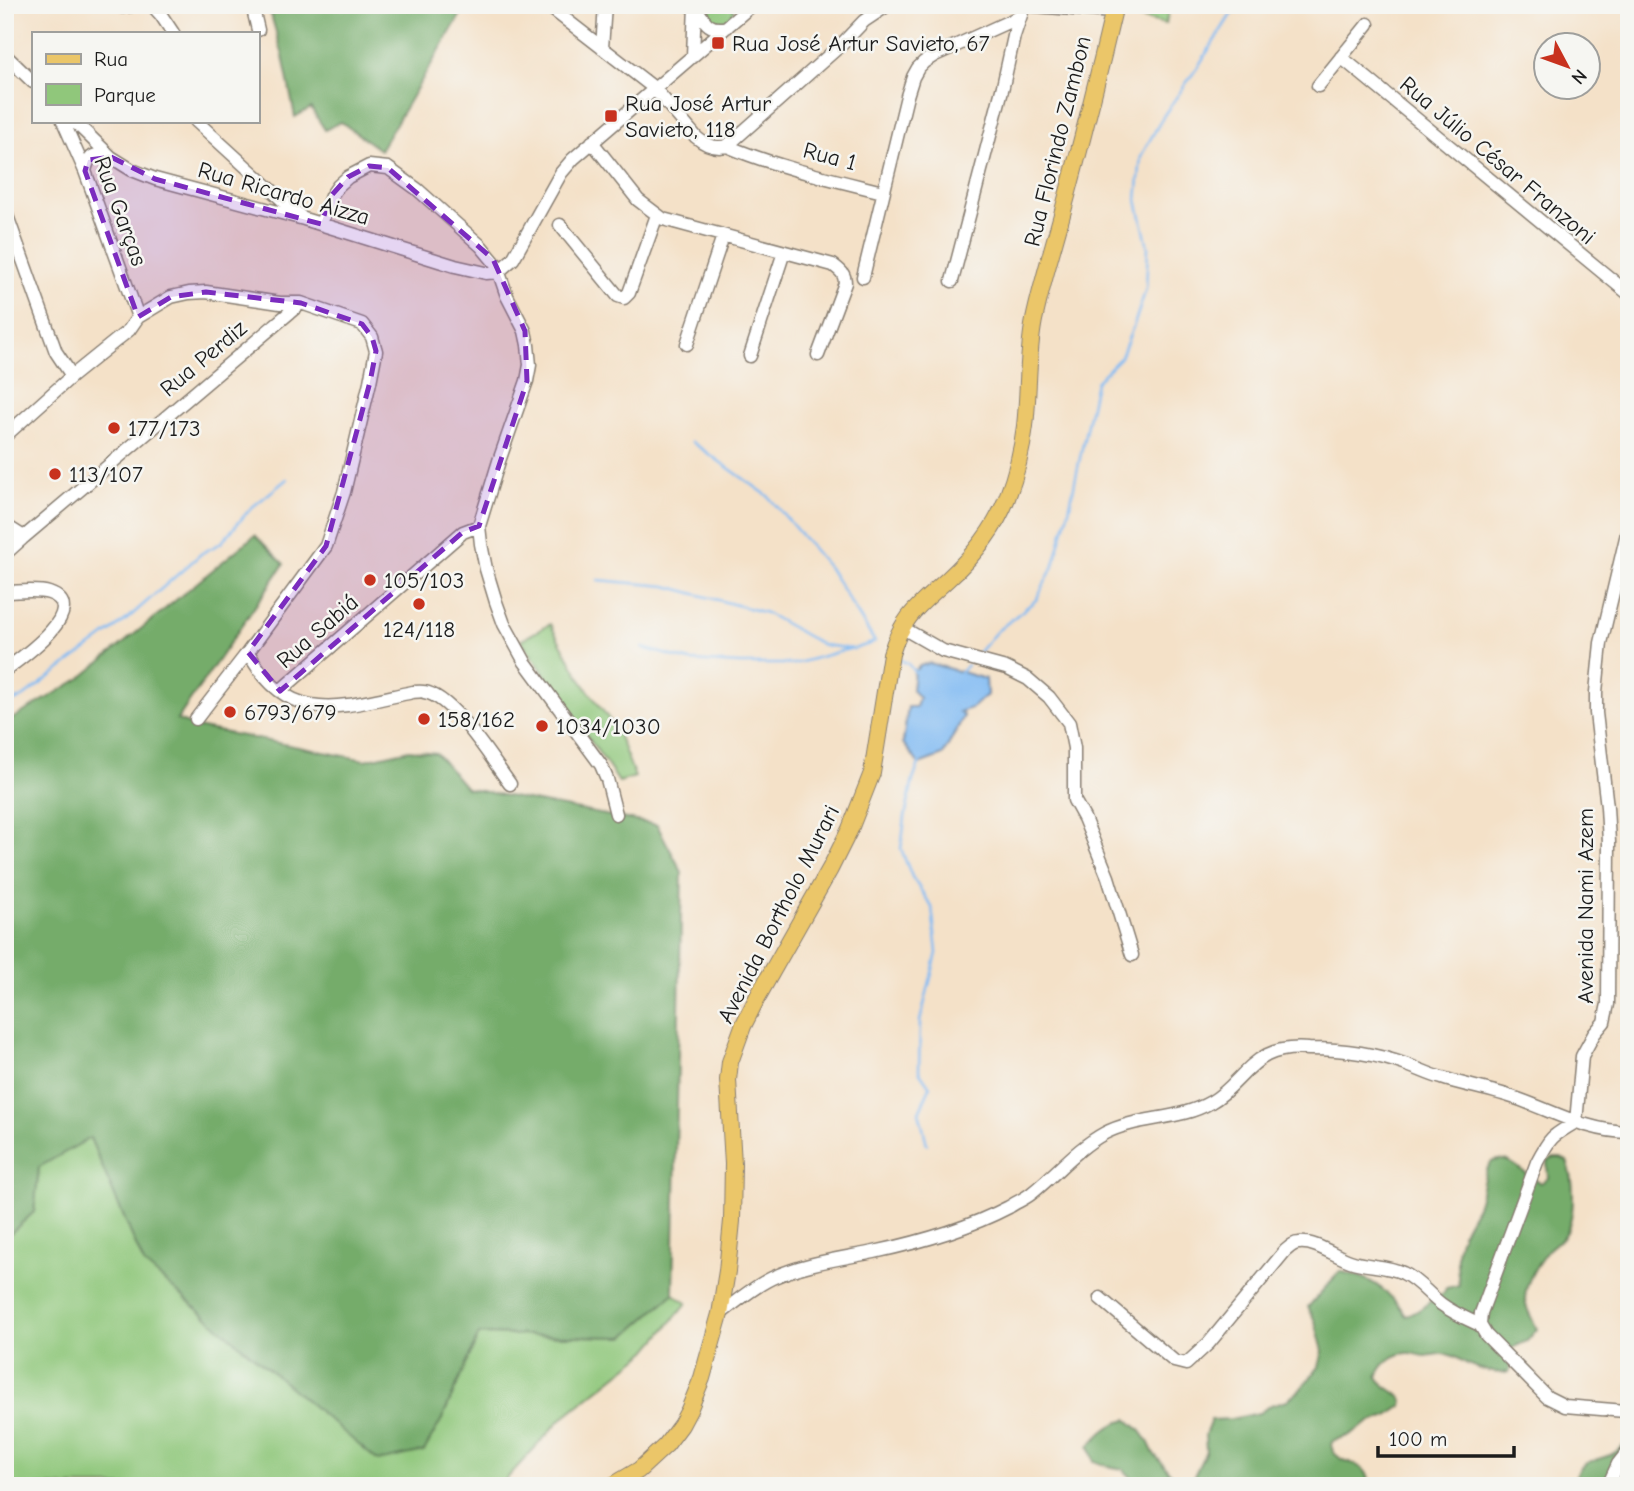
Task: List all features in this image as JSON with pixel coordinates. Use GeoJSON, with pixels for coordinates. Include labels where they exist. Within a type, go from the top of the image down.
{"type":"FeatureCollection","features":[{"type":"Feature","properties":{"kind":"main road","name":"Rua Florindo Zambon"},"geometry":{"type":"LineString","coordinates":[[1042,287],[1114,9]]}},
{"type":"Feature","properties":{"kind":"main road","name":"Avenida Bortholo Murari"},"geometry":{"type":"LineString","coordinates":[[612,1486],[628,1478],[666,1445],[681,1425],[702,1378],[720,1314],[733,1221],[730,1062],[757,998],[850,829],[872,773],[891,654],[901,627],[910,614],[979,548],[1007,497],[1021,450],[1030,343],[1042,287]]}},
{"type":"Feature","properties":{"kind":"street"},"geometry":{"type":"LineString","coordinates":[[120,5],[135,5]]}},
{"type":"Feature","properties":{"kind":"street"},"geometry":{"type":"LineString","coordinates":[[152,5],[172,32]]}},
{"type":"Feature","properties":{"kind":"street"},"geometry":{"type":"LineString","coordinates":[[252,5],[258,30]]}},
{"type":"Feature","properties":{"kind":"street","name":"Rua 1"},"geometry":{"type":"LineString","coordinates":[[547,5],[654,88],[703,143],[726,146],[770,162],[883,192]]}},
{"type":"Feature","properties":{"kind":"street"},"geometry":{"type":"LineString","coordinates":[[602,48],[605,5]]}},
{"type":"Feature","properties":{"kind":"street"},"geometry":{"type":"LineString","coordinates":[[502,269],[518,251],[561,173],[573,159],[752,5]]}},
{"type":"Feature","properties":{"kind":"street"},"geometry":{"type":"LineString","coordinates":[[864,21],[868,5]]}},
{"type":"Feature","properties":{"kind":"street"},"geometry":{"type":"LineString","coordinates":[[726,146],[842,44],[864,21],[888,5]]}},
{"type":"Feature","properties":{"kind":"street"},"geometry":{"type":"LineString","coordinates":[[695,6],[711,27],[727,27]]}},
{"type":"Feature","properties":{"kind":"street"},"geometry":{"type":"LineString","coordinates":[[693,56],[695,6]]}},
{"type":"Feature","properties":{"kind":"street"},"geometry":{"type":"LineString","coordinates":[[863,277],[907,96],[918,68],[935,55],[982,34],[1021,9],[1114,9]]}},
{"type":"Feature","properties":{"kind":"street"},"geometry":{"type":"LineString","coordinates":[[953,281],[1021,9]]}},
{"type":"Feature","properties":{"kind":"street"},"geometry":{"type":"LineString","coordinates":[[1318,86],[1368,24]]}},
{"type":"Feature","properties":{"kind":"street"},"geometry":{"type":"LineString","coordinates":[[982,34],[1014,36]]}},
{"type":"Feature","properties":{"kind":"street"},"geometry":{"type":"LineString","coordinates":[[5,55],[32,81]]}},
{"type":"Feature","properties":{"kind":"street","name":"Rua Júlio César Franzoni"},"geometry":{"type":"LineString","coordinates":[[1341,57],[1629,294]]}},
{"type":"Feature","properties":{"kind":"street","name":"Rua Garças"},"geometry":{"type":"LineString","coordinates":[[64,122],[138,317]]}},
{"type":"Feature","properties":{"kind":"street","name":"Rua Ricardo Aizza"},"geometry":{"type":"LineString","coordinates":[[75,122],[111,157],[132,170],[155,179],[304,219],[455,265],[486,272],[502,269]]}},
{"type":"Feature","properties":{"kind":"street"},"geometry":{"type":"LineString","coordinates":[[197,122],[304,219]]}},
{"type":"Feature","properties":{"kind":"street"},"geometry":{"type":"LineString","coordinates":[[592,142],[638,200],[663,219],[833,265],[841,271],[845,276],[845,284],[818,355]]}},
{"type":"Feature","properties":{"kind":"street"},"geometry":{"type":"LineString","coordinates":[[85,171],[88,160],[93,155],[111,157]]}},
{"type":"Feature","properties":{"kind":"street"},"geometry":{"type":"LineString","coordinates":[[321,224],[331,197],[348,177],[369,166],[388,168],[417,189],[481,246],[502,269],[507,296],[525,331],[530,355],[529,374],[479,526],[486,569],[504,624],[524,662],[601,765],[616,814]]}},
{"type":"Feature","properties":{"kind":"street"},"geometry":{"type":"LineString","coordinates":[[5,210],[56,352],[72,376]]}},
{"type":"Feature","properties":{"kind":"street"},"geometry":{"type":"LineString","coordinates":[[560,225],[618,296],[624,298],[629,293],[657,215]]}},
{"type":"Feature","properties":{"kind":"street"},"geometry":{"type":"LineString","coordinates":[[687,344],[723,236]]}},
{"type":"Feature","properties":{"kind":"street"},"geometry":{"type":"LineString","coordinates":[[750,356],[784,252]]}},
{"type":"Feature","properties":{"kind":"street"},"geometry":{"type":"LineString","coordinates":[[5,436],[72,376],[129,331],[138,317],[171,297],[206,292],[280,303],[301,303],[362,324],[372,337],[376,351],[344,492],[326,546],[196,719]]}},
{"type":"Feature","properties":{"kind":"street","name":"Rua Perdiz"},"geometry":{"type":"LineString","coordinates":[[5,555],[301,303]]}},
{"type":"Feature","properties":{"kind":"street"},"geometry":{"type":"LineString","coordinates":[[5,525],[24,537]]}},
{"type":"Feature","properties":{"kind":"street","name":"Avenida Nami Azem"},"geometry":{"type":"LineString","coordinates":[[1576,1122],[1582,1056],[1604,1022],[1608,1004],[1609,842],[1595,692],[1601,643],[1629,525]]}},
{"type":"Feature","properties":{"kind":"street","name":"Rua Sabiá"},"geometry":{"type":"LineString","coordinates":[[280,691],[463,532],[479,526]]}},
{"type":"Feature","properties":{"kind":"street"},"geometry":{"type":"LineString","coordinates":[[5,592],[52,594],[59,599],[63,607],[57,624],[5,670]]}},
{"type":"Feature","properties":{"kind":"street"},"geometry":{"type":"LineString","coordinates":[[901,627],[943,651],[1006,668],[1028,679],[1049,697],[1069,723],[1074,748],[1074,800],[1108,877],[1132,955]]}},
{"type":"Feature","properties":{"kind":"street"},"geometry":{"type":"LineString","coordinates":[[248,652],[264,676],[280,691],[297,702],[321,708],[346,706],[413,692],[423,691],[433,695],[458,714],[510,784]]}},
{"type":"Feature","properties":{"kind":"street"},"geometry":{"type":"LineString","coordinates":[[720,1314],[753,1289],[813,1263],[933,1237],[986,1219],[1030,1195],[1095,1139],[1107,1132],[1127,1124],[1198,1109],[1225,1093],[1268,1054],[1286,1050],[1335,1050],[1384,1058],[1439,1077],[1516,1098],[1597,1129],[1629,1132]]}},
{"type":"Feature","properties":{"kind":"street"},"geometry":{"type":"LineString","coordinates":[[1480,1325],[1481,1313],[1537,1162],[1552,1137],[1576,1122]]}},
{"type":"Feature","properties":{"kind":"street"},"geometry":{"type":"LineString","coordinates":[[1100,1298],[1174,1361],[1186,1364],[1209,1343],[1285,1251],[1292,1245],[1305,1243],[1351,1262],[1403,1273],[1415,1280],[1444,1307],[1480,1325],[1486,1335],[1547,1397],[1565,1406],[1629,1413]]}},
{"type":"Feature","properties":{"kind":"street"},"geometry":{"type":"LineString","coordinates":[[1608,1486],[1618,1464],[1629,1450]]}},
{"type":"Feature","properties":{"kind":"highlighted area"},"geometry":{"type":"Polygon","coordinates":[[[111,157],[155,179],[321,224],[331,196],[348,177],[369,166],[388,168],[493,259],[525,331],[527,381],[479,526],[463,532],[280,691],[248,652],[326,546],[370,382],[376,351],[372,337],[362,324],[301,303],[206,292],[171,297],[138,317],[85,171],[88,160],[111,157]]]}},
{"type":"Feature","properties":{"kind":"green space"},"geometry":{"type":"Polygon","coordinates":[[[268,5],[461,5],[460,16],[380,150],[341,122],[325,130],[311,108],[295,117],[283,56],[268,5]]]}},
{"type":"Feature","properties":{"kind":"green space"},"geometry":{"type":"Polygon","coordinates":[[[712,5],[732,5],[734,12],[724,25],[713,21],[709,13],[712,5]]]}},
{"type":"Feature","properties":{"kind":"green space"},"geometry":{"type":"Polygon","coordinates":[[[1122,5],[1171,5],[1165,24],[1120,13],[1122,5]]]}},
{"type":"Feature","properties":{"kind":"green space"},"geometry":{"type":"Polygon","coordinates":[[[255,535],[284,564],[177,720],[197,727],[365,760],[409,750],[436,753],[466,788],[657,825],[682,872],[673,1294],[624,1337],[479,1334],[442,1419],[424,1451],[378,1461],[144,1264],[90,1138],[39,1167],[34,1212],[5,1238],[5,723],[81,678],[255,535]]]}},
{"type":"Feature","properties":{"kind":"green space"},"geometry":{"type":"Polygon","coordinates":[[[550,624],[583,683],[616,729],[635,777],[619,782],[521,640],[550,624]]]}},
{"type":"Feature","properties":{"kind":"green space"},"geometry":{"type":"Polygon","coordinates":[[[90,1138],[144,1264],[442,1419],[479,1334],[624,1337],[673,1294],[687,1303],[647,1351],[561,1419],[500,1486],[5,1486],[5,1238],[34,1212],[39,1167],[90,1138]]]}},
{"type":"Feature","properties":{"kind":"green space"},"geometry":{"type":"Polygon","coordinates":[[[1554,1158],[1567,1161],[1570,1169],[1572,1209],[1564,1235],[1544,1255],[1527,1285],[1525,1303],[1537,1329],[1527,1341],[1505,1351],[1509,1372],[1482,1370],[1446,1354],[1426,1356],[1404,1353],[1385,1363],[1377,1377],[1403,1400],[1402,1406],[1388,1416],[1370,1422],[1331,1444],[1338,1457],[1365,1471],[1369,1486],[1139,1486],[1123,1469],[1094,1461],[1089,1446],[1106,1430],[1127,1419],[1140,1430],[1154,1454],[1179,1483],[1192,1480],[1206,1451],[1205,1435],[1211,1420],[1259,1413],[1271,1405],[1287,1400],[1299,1391],[1319,1367],[1323,1351],[1315,1321],[1308,1307],[1340,1271],[1375,1284],[1392,1298],[1406,1316],[1416,1312],[1444,1293],[1446,1288],[1459,1285],[1459,1241],[1477,1206],[1485,1174],[1491,1163],[1497,1160],[1510,1162],[1541,1183],[1548,1178],[1548,1161],[1554,1158]]]}},
{"type":"Feature","properties":{"kind":"green space"},"geometry":{"type":"Polygon","coordinates":[[[1629,1441],[1629,1486],[1582,1486],[1576,1475],[1583,1466],[1613,1454],[1629,1441]]]}},
{"type":"Feature","properties":{"kind":"water"},"geometry":{"type":"Polygon","coordinates":[[[929,663],[986,679],[987,695],[971,708],[959,712],[964,716],[943,755],[919,764],[903,743],[908,707],[916,707],[919,698],[912,690],[914,671],[929,663]]]}},
{"type":"Feature","properties":{"kind":"waterway"},"geometry":{"type":"LineString","coordinates":[[978,653],[996,632],[1036,600],[1054,565],[1069,510],[1096,382],[1121,357],[1146,289],[1148,247],[1137,200],[1141,156],[1164,115],[1237,5]]}},
{"type":"Feature","properties":{"kind":"waterway"},"geometry":{"type":"LineString","coordinates":[[598,580],[666,586],[766,613],[823,645],[854,649],[875,642],[829,568],[768,496],[692,442]]}},
{"type":"Feature","properties":{"kind":"waterway"},"geometry":{"type":"LineString","coordinates":[[5,705],[23,697],[126,620],[202,553],[221,543],[250,509],[287,479]]}},
{"type":"Feature","properties":{"kind":"waterway"},"geometry":{"type":"LineString","coordinates":[[643,648],[690,661],[739,664],[794,664],[849,649]]}},
{"type":"Feature","properties":{"kind":"waterway"},"geometry":{"type":"LineString","coordinates":[[898,659],[907,663],[915,672]]}},
{"type":"Feature","properties":{"kind":"waterway"},"geometry":{"type":"LineString","coordinates":[[960,673],[967,665]]}},
{"type":"Feature","properties":{"kind":"waterway"},"geometry":{"type":"LineString","coordinates":[[920,761],[905,817],[901,849],[912,877],[932,907],[937,953],[920,1021],[919,1071],[930,1087],[919,1112],[927,1144]]}},
{"type":"Feature","properties":{"kind":"place","name":"Rua José Artur Savieto, 67"},"geometry":{"type":"Point","coordinates":[718,43]}},
{"type":"Feature","properties":{"kind":"place","name":"Rua José Artur Savieto, 118"},"geometry":{"type":"Point","coordinates":[611,116]}},
{"type":"Feature","properties":{"kind":"place","name":"177/173"},"geometry":{"type":"Point","coordinates":[114,428]}},
{"type":"Feature","properties":{"kind":"place","name":"113/107"},"geometry":{"type":"Point","coordinates":[55,474]}},
{"type":"Feature","properties":{"kind":"place","name":"105/103"},"geometry":{"type":"Point","coordinates":[370,580]}},
{"type":"Feature","properties":{"kind":"place","name":"124/118"},"geometry":{"type":"Point","coordinates":[419,604]}},
{"type":"Feature","properties":{"kind":"place","name":"6793/679"},"geometry":{"type":"Point","coordinates":[230,712]}},
{"type":"Feature","properties":{"kind":"place","name":"158/162"},"geometry":{"type":"Point","coordinates":[424,719]}},
{"type":"Feature","properties":{"kind":"place","name":"1034/1030"},"geometry":{"type":"Point","coordinates":[542,726]}}]}
